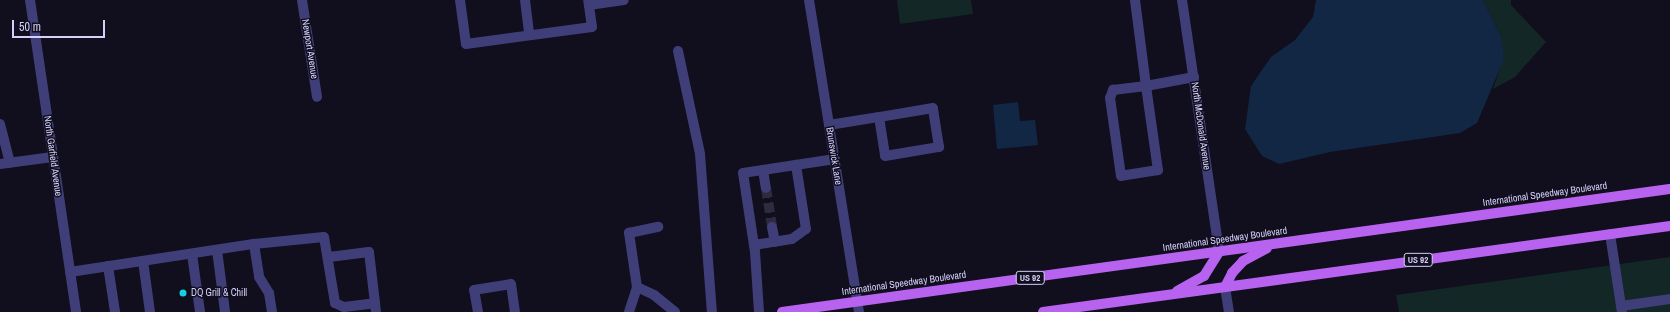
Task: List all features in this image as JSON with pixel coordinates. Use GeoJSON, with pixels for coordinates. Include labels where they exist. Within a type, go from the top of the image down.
{"type":"FeatureCollection","features":[{"type":"Feature","properties":{"kind":"main road","name":"International Speedway Boulevard"},"geometry":{"type":"LineString","coordinates":[[782,312],[859,307],[1219,252],[1670,189]]}},
{"type":"Feature","properties":{"kind":"main road","name":"US 92"},"geometry":{"type":"LineString","coordinates":[[1044,312],[1670,226]]}},
{"type":"Feature","properties":{"kind":"main road"},"geometry":{"type":"LineString","coordinates":[[1225,287],[1232,272],[1243,261],[1273,245]]}},
{"type":"Feature","properties":{"kind":"main road"},"geometry":{"type":"LineString","coordinates":[[1172,294],[1204,276],[1219,252]]}},
{"type":"Feature","properties":{"kind":"street","name":"North Garfield Avenue"},"geometry":{"type":"LineString","coordinates":[[30,0],[76,312]]}},
{"type":"Feature","properties":{"kind":"street","name":"Newport Avenue"},"geometry":{"type":"LineString","coordinates":[[302,0],[317,97]]}},
{"type":"Feature","properties":{"kind":"street"},"geometry":{"type":"LineString","coordinates":[[460,0],[466,44],[592,27],[588,3],[624,0]]}},
{"type":"Feature","properties":{"kind":"street"},"geometry":{"type":"LineString","coordinates":[[525,0],[529,35]]}},
{"type":"Feature","properties":{"kind":"street","name":"Brunswick Lane"},"geometry":{"type":"LineString","coordinates":[[809,0],[859,307]]}},
{"type":"Feature","properties":{"kind":"street"},"geometry":{"type":"LineString","coordinates":[[1135,0],[1146,86],[1158,170],[1121,176],[1110,98],[1113,90],[1146,86],[1194,77]]}},
{"type":"Feature","properties":{"kind":"street","name":"North McDonald Avenue"},"geometry":{"type":"LineString","coordinates":[[1182,0],[1219,252]]}},
{"type":"Feature","properties":{"kind":"street"},"geometry":{"type":"LineString","coordinates":[[678,51],[700,154],[712,312]]}},
{"type":"Feature","properties":{"kind":"street"},"geometry":{"type":"LineString","coordinates":[[829,125],[933,108],[939,147],[885,156],[879,117]]}},
{"type":"Feature","properties":{"kind":"street"},"geometry":{"type":"LineString","coordinates":[[0,124],[5,163],[53,157]]}},
{"type":"Feature","properties":{"kind":"street"},"geometry":{"type":"LineString","coordinates":[[759,312],[754,245],[743,173],[835,159]]}},
{"type":"Feature","properties":{"kind":"street"},"geometry":{"type":"LineString","coordinates":[[754,245],[801,236],[806,229],[796,165]]}},
{"type":"Feature","properties":{"kind":"street"},"geometry":{"type":"LineString","coordinates":[[763,170],[766,188]]}},
{"type":"Feature","properties":{"kind":"street"},"geometry":{"type":"LineString","coordinates":[[629,312],[637,287],[629,233],[658,227]]}},
{"type":"Feature","properties":{"kind":"street"},"geometry":{"type":"LineString","coordinates":[[772,227],[775,242]]}},
{"type":"Feature","properties":{"kind":"street"},"geometry":{"type":"LineString","coordinates":[[1610,234],[1621,309],[1670,299]]}},
{"type":"Feature","properties":{"kind":"street"},"geometry":{"type":"LineString","coordinates":[[70,272],[254,244],[324,237],[338,306],[376,308],[369,252],[329,257]]}},
{"type":"Feature","properties":{"kind":"street"},"geometry":{"type":"LineString","coordinates":[[254,244],[259,277],[269,293],[272,312]]}},
{"type":"Feature","properties":{"kind":"street"},"geometry":{"type":"LineString","coordinates":[[217,250],[225,312]]}},
{"type":"Feature","properties":{"kind":"street"},"geometry":{"type":"LineString","coordinates":[[192,254],[200,312]]}},
{"type":"Feature","properties":{"kind":"street"},"geometry":{"type":"LineString","coordinates":[[143,261],[150,312]]}},
{"type":"Feature","properties":{"kind":"street"},"geometry":{"type":"LineString","coordinates":[[108,266],[114,312]]}},
{"type":"Feature","properties":{"kind":"street"},"geometry":{"type":"LineString","coordinates":[[478,312],[474,290],[512,284],[515,312]]}},
{"type":"Feature","properties":{"kind":"street"},"geometry":{"type":"LineString","coordinates":[[637,287],[654,295],[675,312]]}},
{"type":"Feature","properties":{"kind":"street"},"geometry":{"type":"LineString","coordinates":[[1225,287],[1229,312]]}},
{"type":"Feature","properties":{"kind":"green space"},"geometry":{"type":"Polygon","coordinates":[[[897,0],[971,0],[973,14],[900,24],[897,0]]]}},
{"type":"Feature","properties":{"kind":"green space"},"geometry":{"type":"Polygon","coordinates":[[[1483,0],[1511,0],[1511,5],[1546,42],[1515,77],[1493,89],[1503,59],[1501,36],[1483,0]]]}},
{"type":"Feature","properties":{"kind":"green space"},"geometry":{"type":"Polygon","coordinates":[[[1670,257],[1670,312],[1399,312],[1396,295],[1670,257]]]}},
{"type":"Feature","properties":{"kind":"water"},"geometry":{"type":"Polygon","coordinates":[[[1316,0],[1483,0],[1501,36],[1504,59],[1477,123],[1460,133],[1330,152],[1279,164],[1262,156],[1245,129],[1251,86],[1271,57],[1295,40],[1313,17],[1316,0]]]}},
{"type":"Feature","properties":{"kind":"water"},"geometry":{"type":"Polygon","coordinates":[[[1018,102],[1020,121],[1035,120],[1038,145],[997,149],[993,105],[1018,102]]]}},
{"type":"Feature","properties":{"kind":"tunnel"},"geometry":{"type":"LineString","coordinates":[[766,188],[772,227]]}},
{"type":"Feature","properties":{"kind":"place","name":"DQ Grill & Chill"},"geometry":{"type":"Point","coordinates":[183,293]}}]}
